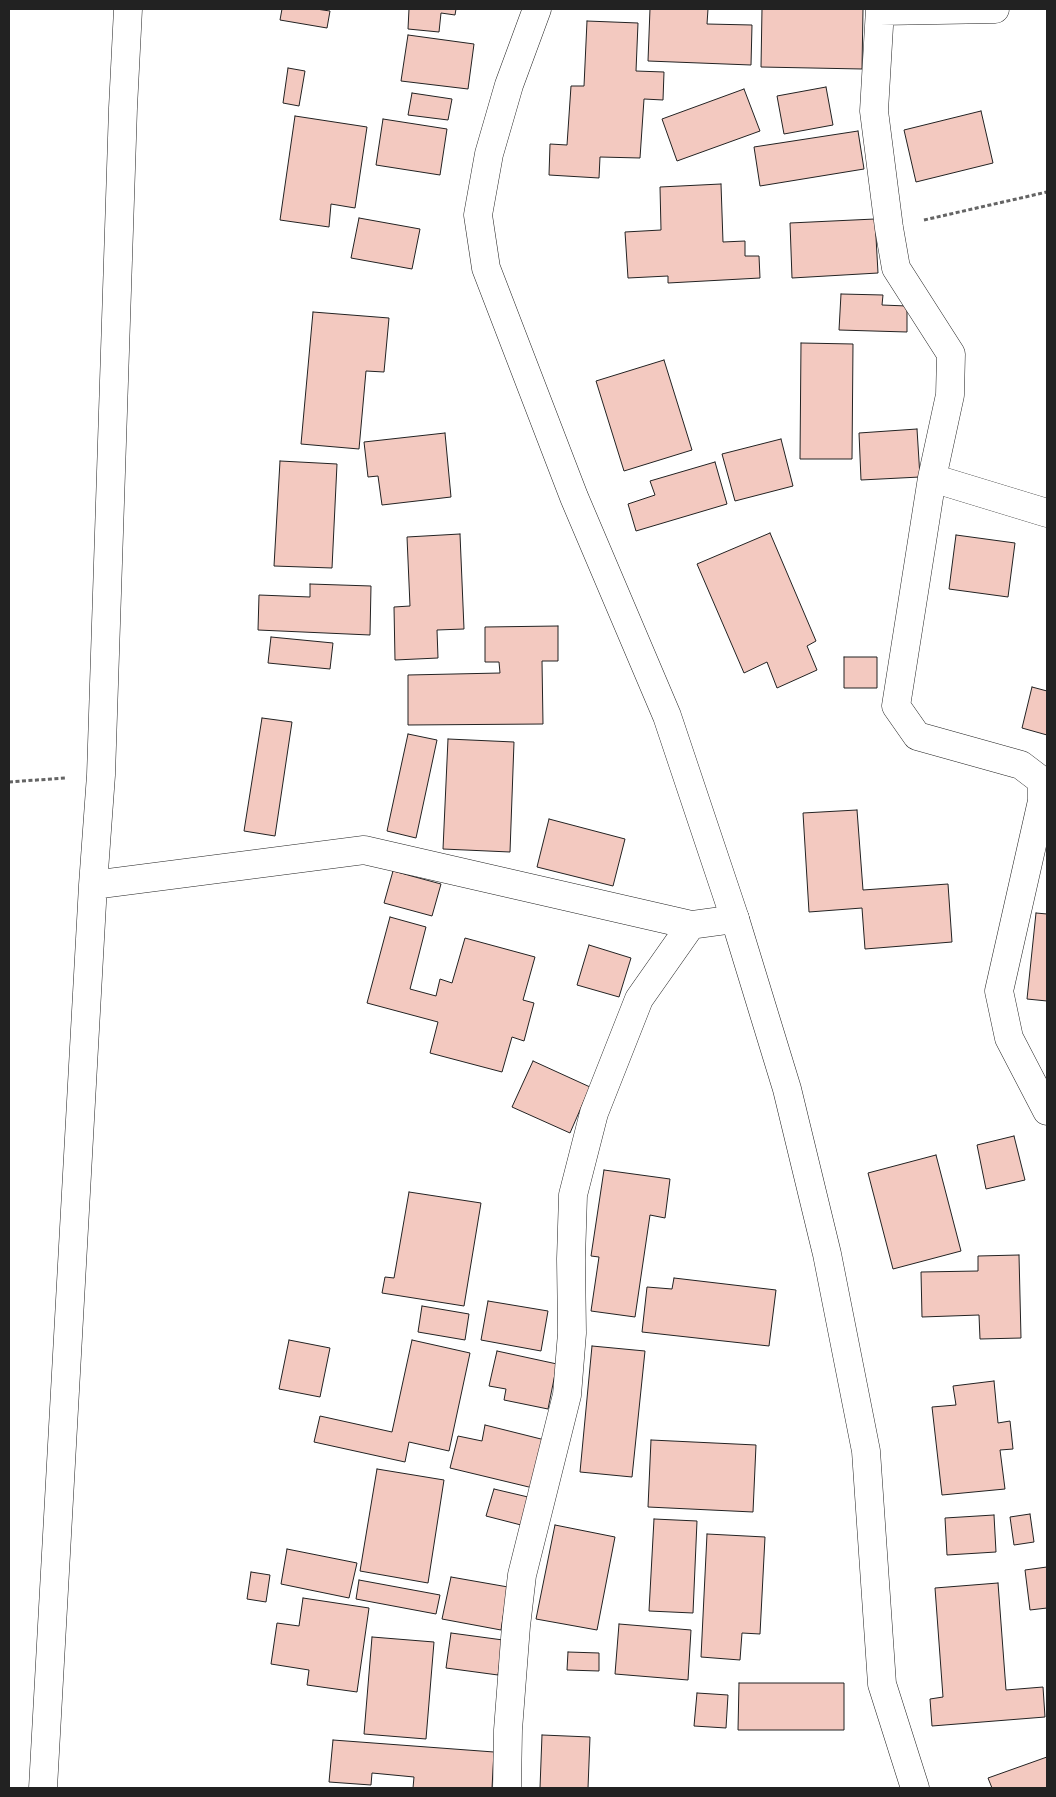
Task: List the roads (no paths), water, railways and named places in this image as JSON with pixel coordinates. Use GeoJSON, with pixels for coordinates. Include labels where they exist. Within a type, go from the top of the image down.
{"type":"FeatureCollection","features":[{"type":"Feature","properties":{"kind":"street"},"geometry":{"type":"LineString","coordinates":[[43,1788],[93,885],[101,775],[122,108],[128,9]]}},
{"type":"Feature","properties":{"kind":"street"},"geometry":{"type":"LineString","coordinates":[[537,9],[509,85],[489,154],[478,215],[486,268],[574,497],[667,716],[735,919],[787,1089],[827,1254],[866,1451],[882,1684],[915,1788]]}},
{"type":"Feature","properties":{"kind":"street"},"geometry":{"type":"LineString","coordinates":[[995,9],[880,10],[874,111],[896,268],[951,354],[950,395],[932,478],[896,706],[917,736],[1021,765],[1042,781],[1042,801],[999,991],[1009,1038],[1047,1111]]}},
{"type":"Feature","properties":{"kind":"street"},"geometry":{"type":"LineString","coordinates":[[932,478],[1047,513]]}},
{"type":"Feature","properties":{"kind":"street"},"geometry":{"type":"LineString","coordinates":[[93,885],[364,850],[691,925],[735,919]]}},
{"type":"Feature","properties":{"kind":"street"},"geometry":{"type":"LineString","coordinates":[[507,1788],[508,1730],[515,1635],[522,1575],[567,1395],[572,1333],[571,1259],[573,1195],[594,1113],[639,999],[691,925]]}}]}
